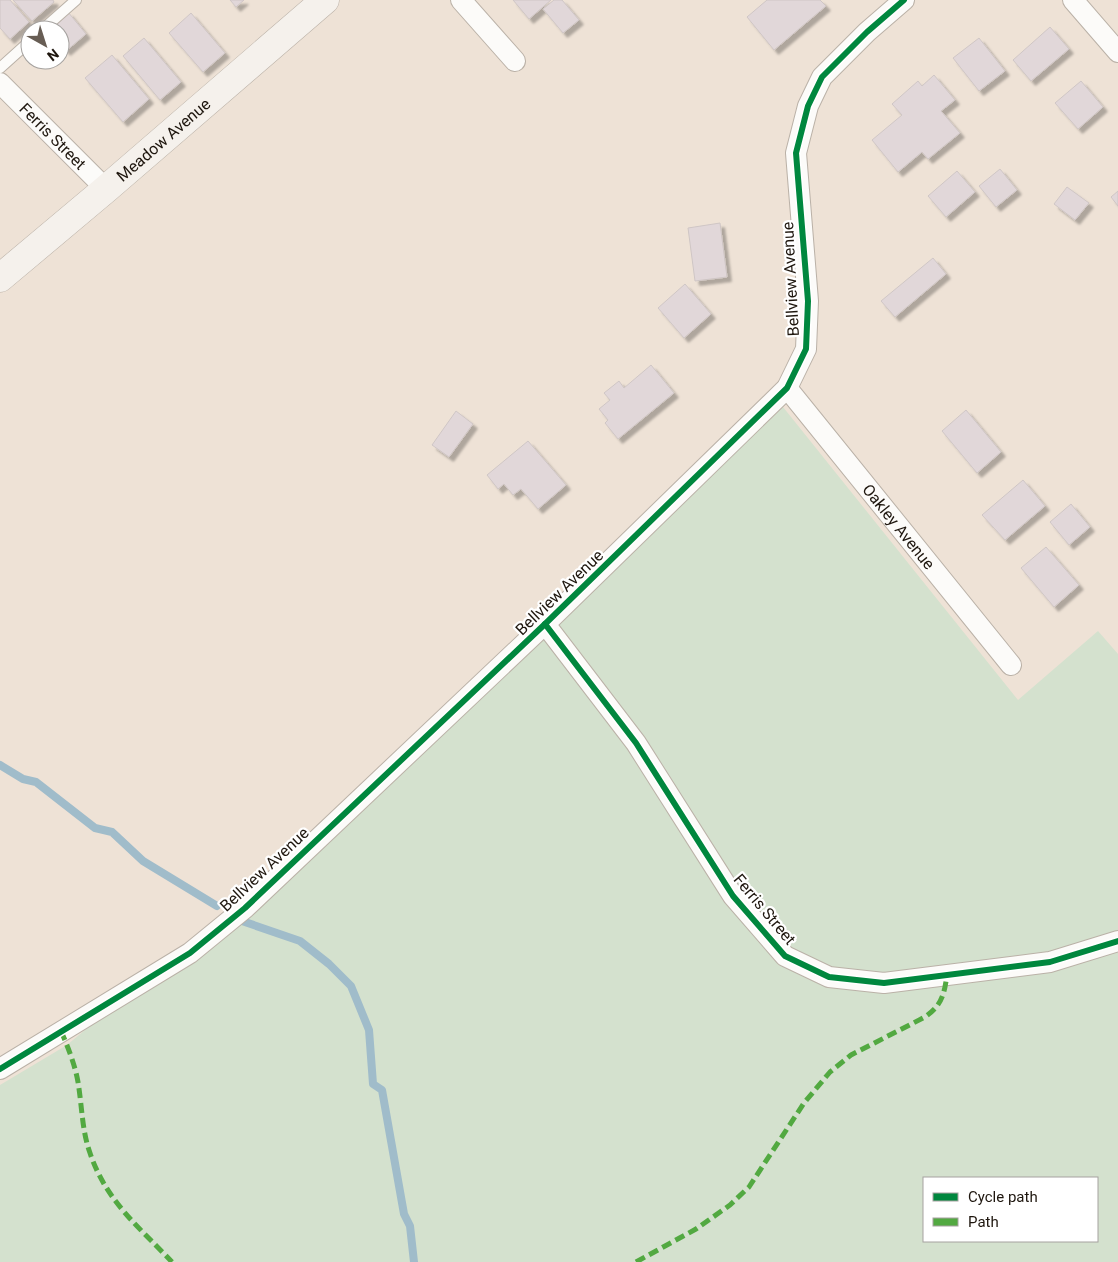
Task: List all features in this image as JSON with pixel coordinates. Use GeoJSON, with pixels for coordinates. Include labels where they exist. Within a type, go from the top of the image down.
{"type":"FeatureCollection","features":[{"type":"Feature","properties":{"kind":"street","name":"Meadow Avenue"},"geometry":{"type":"LineString","coordinates":[[0,278],[324,0]]}},
{"type":"Feature","properties":{"kind":"street"},"geometry":{"type":"LineString","coordinates":[[461,0],[515,60]]}},
{"type":"Feature","properties":{"kind":"street","name":"Bellview Avenue"},"geometry":{"type":"LineString","coordinates":[[0,1068],[190,954],[246,908],[545,624],[787,388],[806,349],[808,301],[796,153],[808,106],[822,77],[866,32],[904,0]]}},
{"type":"Feature","properties":{"kind":"street"},"geometry":{"type":"LineString","coordinates":[[1073,0],[1118,52]]}},
{"type":"Feature","properties":{"kind":"street","name":"Ferris Street"},"geometry":{"type":"LineString","coordinates":[[0,83],[106,189]]}},
{"type":"Feature","properties":{"kind":"street","name":"Oakley Avenue"},"geometry":{"type":"LineString","coordinates":[[787,388],[1011,664]]}},
{"type":"Feature","properties":{"kind":"street","name":"Ferris Street"},"geometry":{"type":"LineString","coordinates":[[545,624],[636,743],[733,896],[784,956],[828,977],[884,983],[1050,962],[1118,941]]}},
{"type":"Feature","properties":{"kind":"lane"},"geometry":{"type":"LineString","coordinates":[[53,20],[76,0]]}},
{"type":"Feature","properties":{"kind":"lane"},"geometry":{"type":"LineString","coordinates":[[0,68],[20,50]]}},
{"type":"Feature","properties":{"kind":"green space"},"geometry":{"type":"Polygon","coordinates":[[[783,407],[1018,700],[1098,631],[1118,654],[1118,1262],[0,1262],[0,1085],[67,1045],[339,818],[526,655],[783,407]]]}},
{"type":"Feature","properties":{"kind":"building"},"geometry":{"type":"Polygon","coordinates":[[[0,0],[10,0],[27,20],[20,20],[20,30],[10,39],[0,28],[0,0]]]}},
{"type":"Feature","properties":{"kind":"building"},"geometry":{"type":"Polygon","coordinates":[[[13,0],[53,0],[54,2],[31,20],[13,0]]]}},
{"type":"Feature","properties":{"kind":"building"},"geometry":{"type":"Polygon","coordinates":[[[230,0],[244,0],[236,7],[230,0]]]}},
{"type":"Feature","properties":{"kind":"building"},"geometry":{"type":"Polygon","coordinates":[[[513,0],[551,0],[529,19],[513,0]]]}},
{"type":"Feature","properties":{"kind":"building"},"geometry":{"type":"Polygon","coordinates":[[[554,0],[562,0],[579,20],[563,33],[543,9],[554,0]]]}},
{"type":"Feature","properties":{"kind":"building"},"geometry":{"type":"Polygon","coordinates":[[[767,0],[820,0],[826,6],[774,50],[747,17],[767,0]]]}},
{"type":"Feature","properties":{"kind":"building"},"geometry":{"type":"Polygon","coordinates":[[[68,12],[86,34],[70,48],[70,20],[59,20],[68,12]]]}},
{"type":"Feature","properties":{"kind":"building"},"geometry":{"type":"Polygon","coordinates":[[[191,13],[225,53],[203,72],[169,33],[191,13]]]}},
{"type":"Feature","properties":{"kind":"building"},"geometry":{"type":"Polygon","coordinates":[[[1050,27],[1069,49],[1031,81],[1013,60],[1050,27]]]}},
{"type":"Feature","properties":{"kind":"building"},"geometry":{"type":"Polygon","coordinates":[[[144,38],[181,82],[160,100],[123,56],[144,38]]]}},
{"type":"Feature","properties":{"kind":"building"},"geometry":{"type":"Polygon","coordinates":[[[979,38],[1005,71],[979,91],[953,58],[979,38]]]}},
{"type":"Feature","properties":{"kind":"building"},"geometry":{"type":"Polygon","coordinates":[[[112,55],[149,99],[123,122],[85,78],[112,55]]]}},
{"type":"Feature","properties":{"kind":"building"},"geometry":{"type":"Polygon","coordinates":[[[934,75],[955,100],[941,111],[960,133],[928,159],[922,152],[898,172],[872,140],[902,115],[892,104],[918,81],[922,86],[934,75]]]}},
{"type":"Feature","properties":{"kind":"building"},"geometry":{"type":"Polygon","coordinates":[[[1081,81],[1103,107],[1078,129],[1055,103],[1081,81]]]}},
{"type":"Feature","properties":{"kind":"building"},"geometry":{"type":"Polygon","coordinates":[[[1000,169],[1017,190],[996,207],[979,186],[1000,169]]]}},
{"type":"Feature","properties":{"kind":"building"},"geometry":{"type":"Polygon","coordinates":[[[957,171],[975,192],[946,217],[928,196],[957,171]]]}},
{"type":"Feature","properties":{"kind":"building"},"geometry":{"type":"Polygon","coordinates":[[[1067,187],[1089,203],[1075,220],[1054,204],[1067,187]]]}},
{"type":"Feature","properties":{"kind":"building"},"geometry":{"type":"Polygon","coordinates":[[[1118,191],[1118,206],[1111,197],[1118,191]]]}},
{"type":"Feature","properties":{"kind":"building"},"geometry":{"type":"Polygon","coordinates":[[[720,223],[727,277],[695,281],[688,228],[720,223]]]}},
{"type":"Feature","properties":{"kind":"building"},"geometry":{"type":"Polygon","coordinates":[[[933,258],[946,274],[895,317],[881,301],[933,258]]]}},
{"type":"Feature","properties":{"kind":"building"},"geometry":{"type":"Polygon","coordinates":[[[685,284],[711,314],[684,338],[658,308],[685,284]]]}},
{"type":"Feature","properties":{"kind":"building"},"geometry":{"type":"Polygon","coordinates":[[[651,365],[674,393],[618,439],[605,423],[608,420],[599,409],[610,400],[604,393],[619,381],[624,388],[651,365]]]}},
{"type":"Feature","properties":{"kind":"building"},"geometry":{"type":"Polygon","coordinates":[[[966,410],[1001,452],[977,473],[942,431],[966,410]]]}},
{"type":"Feature","properties":{"kind":"building"},"geometry":{"type":"Polygon","coordinates":[[[456,411],[473,424],[449,457],[432,445],[456,411]]]}},
{"type":"Feature","properties":{"kind":"building"},"geometry":{"type":"Polygon","coordinates":[[[528,441],[566,485],[538,509],[521,489],[513,495],[504,484],[498,489],[487,475],[528,441]]]}},
{"type":"Feature","properties":{"kind":"building"},"geometry":{"type":"Polygon","coordinates":[[[1023,480],[1045,506],[1005,540],[982,515],[1023,480]]]}},
{"type":"Feature","properties":{"kind":"building"},"geometry":{"type":"Polygon","coordinates":[[[1071,504],[1090,527],[1069,545],[1050,522],[1071,504]]]}},
{"type":"Feature","properties":{"kind":"building"},"geometry":{"type":"Polygon","coordinates":[[[1046,547],[1079,585],[1054,607],[1021,568],[1046,547]]]}},
{"type":"Feature","properties":{"kind":"waterway"},"geometry":{"type":"LineString","coordinates":[[0,765],[23,779],[36,782],[95,828],[112,832],[143,861],[217,906]]}},
{"type":"Feature","properties":{"kind":"waterway"},"geometry":{"type":"LineString","coordinates":[[239,920],[300,941],[329,964],[351,986],[369,1030],[373,1084],[382,1090],[404,1214],[410,1226],[414,1262]]}},
{"type":"Feature","properties":{"kind":"marked path"},"geometry":{"type":"LineString","coordinates":[[636,1262],[696,1229],[730,1205],[749,1187],[804,1103],[830,1072],[851,1055],[931,1013],[939,1004],[945,988],[947,975]]}},
{"type":"Feature","properties":{"kind":"marked path"},"geometry":{"type":"LineString","coordinates":[[61,1031],[75,1069],[85,1136],[97,1170],[114,1199],[172,1262]]}},
{"type":"Feature","properties":{"kind":"cycle path"},"geometry":{"type":"LineString","coordinates":[[0,1069],[190,953],[245,908],[545,624],[787,388],[806,349],[808,301],[796,153],[808,106],[822,77],[867,32],[904,0]]}},
{"type":"Feature","properties":{"kind":"cycle path"},"geometry":{"type":"LineString","coordinates":[[545,624],[636,743],[733,896],[785,956],[829,977],[884,983],[1050,962],[1118,941]]}}]}
